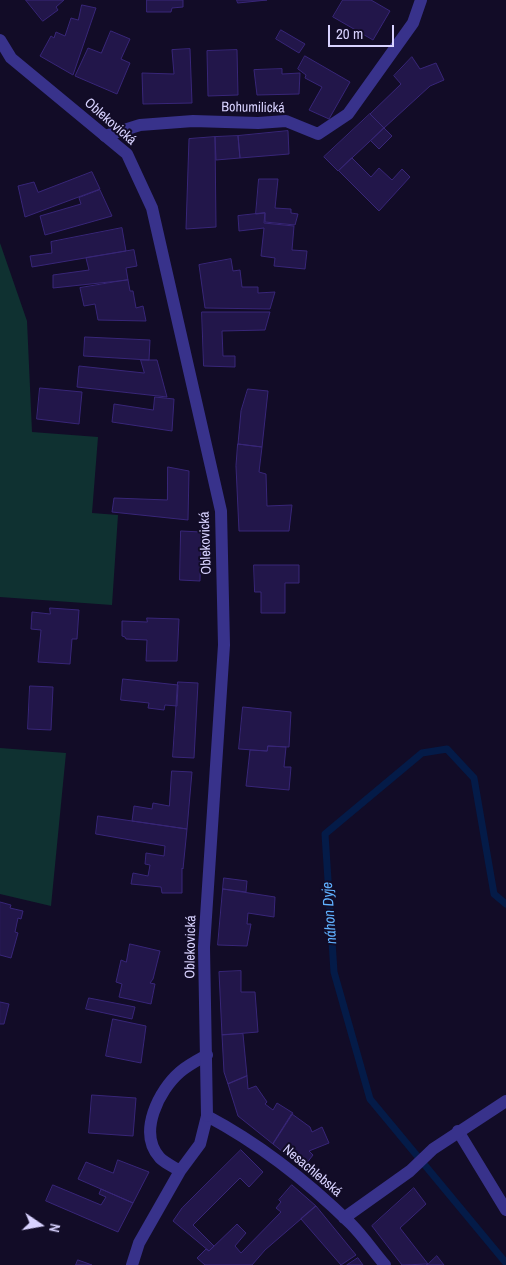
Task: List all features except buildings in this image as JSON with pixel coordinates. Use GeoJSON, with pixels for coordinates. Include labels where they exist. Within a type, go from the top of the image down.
{"type":"FeatureCollection","features":[{"type":"Feature","properties":{"kind":"street","name":"Bohumilická"},"geometry":{"type":"LineString","coordinates":[[105,136],[140,125],[193,121],[258,123],[286,121],[318,134],[348,114],[414,23],[421,0]]}},
{"type":"Feature","properties":{"kind":"street","name":"Oblekovická"},"geometry":{"type":"LineString","coordinates":[[0,40],[11,58],[127,154],[152,208],[221,511],[224,645],[204,947],[207,1116],[200,1144],[180,1172],[139,1243],[132,1265]]}},
{"type":"Feature","properties":{"kind":"street"},"geometry":{"type":"LineString","coordinates":[[180,1172],[160,1158],[151,1140],[152,1118],[165,1089],[181,1071],[206,1055]]}},
{"type":"Feature","properties":{"kind":"street"},"geometry":{"type":"LineString","coordinates":[[344,1218],[410,1171],[433,1149],[506,1101]]}},
{"type":"Feature","properties":{"kind":"street","name":"Nesachlebská"},"geometry":{"type":"LineString","coordinates":[[207,1116],[238,1132],[283,1164],[344,1218],[384,1265]]}},
{"type":"Feature","properties":{"kind":"street"},"geometry":{"type":"LineString","coordinates":[[458,1131],[506,1210]]}},
{"type":"Feature","properties":{"kind":"green space"},"geometry":{"type":"Polygon","coordinates":[[[0,243],[27,321],[32,432],[98,437],[92,513],[118,515],[112,605],[0,597],[0,243]]]}},
{"type":"Feature","properties":{"kind":"green space"},"geometry":{"type":"Polygon","coordinates":[[[0,748],[66,753],[51,906],[0,894],[0,748]]]}},
{"type":"Feature","properties":{"kind":"waterway","name":"náhon Dyje"},"geometry":{"type":"LineString","coordinates":[[506,904],[494,894],[474,778],[447,749],[422,753],[325,834],[334,972],[370,1099],[506,1263]]}}]}
